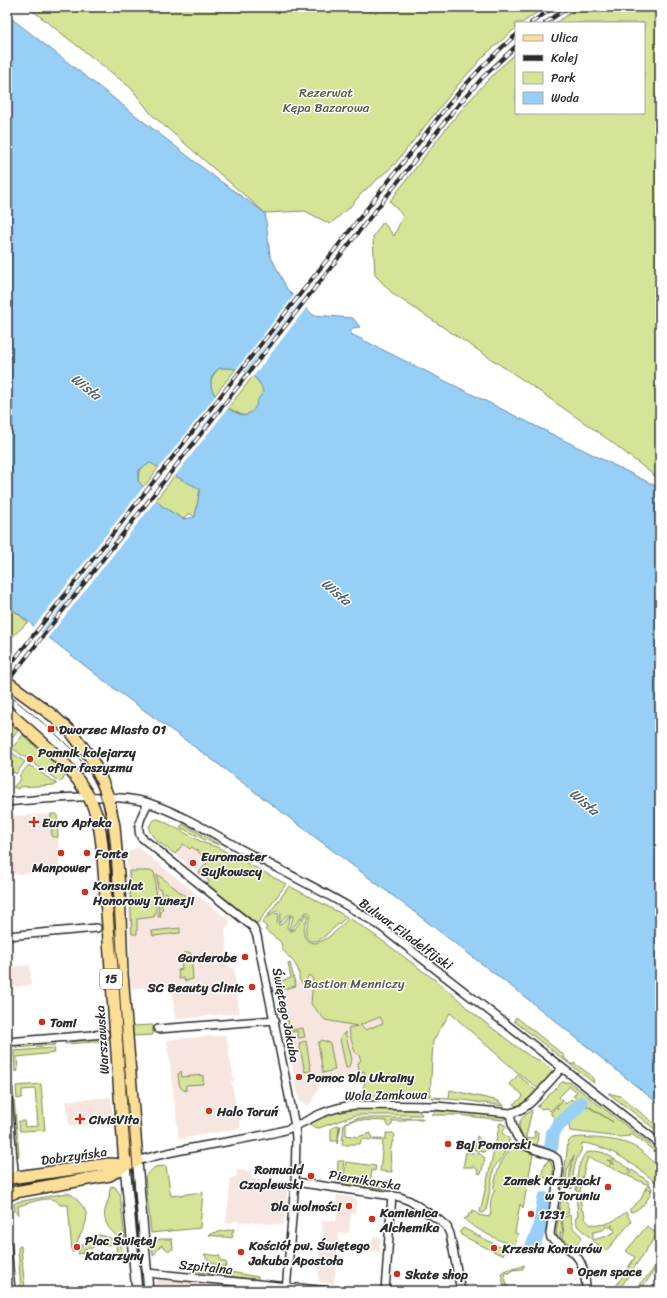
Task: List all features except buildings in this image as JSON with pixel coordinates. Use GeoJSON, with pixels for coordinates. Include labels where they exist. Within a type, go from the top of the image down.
{"type":"FeatureCollection","features":[{"type":"Feature","properties":{"kind":"main road","name":"15"},"geometry":{"type":"LineString","coordinates":[[7,682],[52,715],[71,732],[91,758],[108,797]]}},
{"type":"Feature","properties":{"kind":"main road","name":"15"},"geometry":{"type":"LineString","coordinates":[[7,711],[67,766],[88,796]]}},
{"type":"Feature","properties":{"kind":"main road","name":"Warszawska"},"geometry":{"type":"LineString","coordinates":[[88,796],[98,822],[104,856],[125,1165]]}},
{"type":"Feature","properties":{"kind":"main road","name":"Warszawska"},"geometry":{"type":"LineString","coordinates":[[108,797],[114,826],[119,880],[122,974],[137,1161]]}},
{"type":"Feature","properties":{"kind":"main road"},"geometry":{"type":"LineString","coordinates":[[125,1165],[137,1161]]}},
{"type":"Feature","properties":{"kind":"main road","name":"Dobrzyńska"},"geometry":{"type":"LineString","coordinates":[[8,1177],[109,1164],[125,1165]]}},
{"type":"Feature","properties":{"kind":"main road","name":"Dobrzyńska"},"geometry":{"type":"LineString","coordinates":[[9,1196],[16,1192],[110,1175],[125,1165]]}},
{"type":"Feature","properties":{"kind":"main road"},"geometry":{"type":"LineString","coordinates":[[8,1177],[12,1189],[9,1196]]}},
{"type":"Feature","properties":{"kind":"street","name":"Bulwar Filadelfijski"},"geometry":{"type":"LineString","coordinates":[[7,802],[88,796],[138,801],[148,803],[221,838],[377,924],[660,1144]]}},
{"type":"Feature","properties":{"kind":"street","name":"Świętego Jakuba"},"geometry":{"type":"LineString","coordinates":[[148,803],[138,828],[141,837],[246,921],[254,929],[260,946],[295,1126],[295,1182],[287,1289]]}},
{"type":"Feature","properties":{"kind":"street"},"geometry":{"type":"LineString","coordinates":[[7,936],[97,928]]}},
{"type":"Feature","properties":{"kind":"street"},"geometry":{"type":"LineString","coordinates":[[158,1029],[275,1020]]}},
{"type":"Feature","properties":{"kind":"street"},"geometry":{"type":"LineString","coordinates":[[7,1042],[105,1034]]}},
{"type":"Feature","properties":{"kind":"street","name":"Wola Zamkowa"},"geometry":{"type":"LineString","coordinates":[[137,1161],[196,1147],[284,1131],[333,1109],[356,1105],[436,1106],[510,1113],[517,1112],[527,1106],[562,1068]]}},
{"type":"Feature","properties":{"kind":"street"},"geometry":{"type":"LineString","coordinates":[[7,1084],[14,1160],[14,1169],[8,1177]]}},
{"type":"Feature","properties":{"kind":"street"},"geometry":{"type":"LineString","coordinates":[[510,1113],[514,1131],[523,1144],[529,1148],[549,1154],[557,1159],[559,1176],[550,1234],[551,1238],[577,1256],[581,1263],[586,1280],[586,1291]]}},
{"type":"Feature","properties":{"kind":"street"},"geometry":{"type":"LineString","coordinates":[[137,1161],[148,1291]]}},
{"type":"Feature","properties":{"kind":"street"},"geometry":{"type":"LineString","coordinates":[[125,1165],[137,1291]]}},
{"type":"Feature","properties":{"kind":"street","name":"Dobrzyńska"},"geometry":{"type":"LineString","coordinates":[[110,1175],[127,1181]]}},
{"type":"Feature","properties":{"kind":"street","name":"Piernikarska"},"geometry":{"type":"LineString","coordinates":[[295,1182],[392,1195],[410,1201],[445,1226],[451,1239],[461,1291]]}},
{"type":"Feature","properties":{"kind":"street"},"geometry":{"type":"LineString","coordinates":[[384,1291],[392,1195]]}},
{"type":"Feature","properties":{"kind":"street"},"geometry":{"type":"LineString","coordinates":[[7,1244],[11,1291]]}},
{"type":"Feature","properties":{"kind":"street","name":"Szpitalna"},"geometry":{"type":"LineString","coordinates":[[147,1273],[287,1289],[329,1291]]}},
{"type":"Feature","properties":{"kind":"shaded area"},"geometry":{"type":"Polygon","coordinates":[[[57,814],[60,871],[7,875],[7,816],[57,814]]]}},
{"type":"Feature","properties":{"kind":"shaded area"},"geometry":{"type":"Polygon","coordinates":[[[183,844],[192,847],[209,860],[199,873],[175,854],[183,844]]]}},
{"type":"Feature","properties":{"kind":"shaded area"},"geometry":{"type":"Polygon","coordinates":[[[138,847],[231,922],[225,929],[229,968],[234,968],[239,1013],[175,1019],[172,985],[130,989],[129,912],[126,853],[138,847]]]}},
{"type":"Feature","properties":{"kind":"shaded area"},"geometry":{"type":"Polygon","coordinates":[[[287,942],[358,1025],[380,1017],[383,1024],[354,1036],[365,1076],[355,1079],[322,1078],[316,1094],[309,1106],[299,1100],[277,986],[301,981],[298,965],[287,942]]]}},
{"type":"Feature","properties":{"kind":"shaded area"},"geometry":{"type":"Polygon","coordinates":[[[30,965],[31,985],[11,987],[9,967],[30,965]]]}},
{"type":"Feature","properties":{"kind":"shaded area"},"geometry":{"type":"Polygon","coordinates":[[[226,1035],[234,1081],[231,1081],[241,1128],[179,1139],[167,1040],[226,1035]]]}},
{"type":"Feature","properties":{"kind":"shaded area"},"geometry":{"type":"Polygon","coordinates":[[[111,1097],[113,1122],[69,1127],[66,1101],[111,1097]]]}},
{"type":"Feature","properties":{"kind":"shaded area"},"geometry":{"type":"Polygon","coordinates":[[[237,1170],[251,1171],[250,1175],[253,1179],[288,1182],[284,1225],[235,1221],[226,1223],[231,1178],[236,1177],[237,1170]]]}},
{"type":"Feature","properties":{"kind":"shaded area"},"geometry":{"type":"Polygon","coordinates":[[[337,1195],[357,1198],[355,1213],[351,1213],[349,1233],[339,1233],[334,1284],[318,1282],[320,1261],[319,1249],[323,1249],[322,1220],[336,1221],[337,1214],[334,1211],[337,1195]]]}},
{"type":"Feature","properties":{"kind":"shaded area"},"geometry":{"type":"Polygon","coordinates":[[[373,1236],[381,1237],[380,1252],[371,1251],[373,1236]]]}},
{"type":"Feature","properties":{"kind":"shaded area"},"geometry":{"type":"Polygon","coordinates":[[[158,1279],[256,1289],[255,1291],[156,1291],[155,1282],[158,1279]]]}},
{"type":"Feature","properties":{"kind":"green space","name":"Rezerwat Kępa Bazarowa"},"geometry":{"type":"Polygon","coordinates":[[[28,7],[545,7],[523,22],[515,22],[515,29],[486,54],[457,86],[395,164],[330,224],[305,211],[265,213],[152,115],[131,88],[28,7]]]}},
{"type":"Feature","properties":{"kind":"green space"},"geometry":{"type":"Polygon","coordinates":[[[580,7],[660,7],[660,480],[609,440],[526,382],[393,294],[375,275],[373,237],[383,222],[394,236],[403,216],[390,201],[465,105],[515,54],[515,114],[645,114],[645,22],[557,22],[580,7]]]}},
{"type":"Feature","properties":{"kind":"green space"},"geometry":{"type":"Polygon","coordinates":[[[220,368],[236,369],[215,395],[211,388],[211,381],[214,374],[220,368]]]}},
{"type":"Feature","properties":{"kind":"green space"},"geometry":{"type":"Polygon","coordinates":[[[253,376],[263,387],[263,394],[255,409],[244,416],[228,408],[253,376]]]}},
{"type":"Feature","properties":{"kind":"green space"},"geometry":{"type":"Polygon","coordinates":[[[150,462],[159,467],[144,487],[138,481],[139,470],[150,462]]]}},
{"type":"Feature","properties":{"kind":"green space"},"geometry":{"type":"Polygon","coordinates":[[[175,475],[200,489],[195,517],[189,513],[183,519],[162,506],[156,500],[175,475]]]}},
{"type":"Feature","properties":{"kind":"green space"},"geometry":{"type":"Polygon","coordinates":[[[7,605],[28,622],[7,642],[7,605]]]}},
{"type":"Feature","properties":{"kind":"green space"},"geometry":{"type":"Polygon","coordinates":[[[7,721],[18,731],[7,743],[7,721]]]}},
{"type":"Feature","properties":{"kind":"green space"},"geometry":{"type":"Polygon","coordinates":[[[23,735],[64,772],[65,776],[62,781],[58,781],[32,762],[34,760],[30,757],[27,759],[12,748],[23,735]]]}},
{"type":"Feature","properties":{"kind":"green space"},"geometry":{"type":"Polygon","coordinates":[[[10,751],[25,762],[16,774],[14,772],[11,773],[7,779],[7,755],[10,751]]]}},
{"type":"Feature","properties":{"kind":"green space"},"geometry":{"type":"Polygon","coordinates":[[[29,765],[56,783],[56,785],[19,787],[18,789],[13,787],[20,780],[21,778],[19,776],[29,765]]]}},
{"type":"Feature","properties":{"kind":"green space"},"geometry":{"type":"Polygon","coordinates":[[[51,814],[57,814],[58,837],[52,837],[51,814]]]}},
{"type":"Feature","properties":{"kind":"green space"},"geometry":{"type":"Polygon","coordinates":[[[156,819],[161,820],[204,843],[217,847],[286,884],[258,923],[256,923],[207,884],[209,881],[199,873],[209,860],[192,847],[190,849],[183,844],[175,854],[154,838],[149,828],[156,819]]]}},
{"type":"Feature","properties":{"kind":"green space"},"geometry":{"type":"Polygon","coordinates":[[[183,824],[220,845],[205,840],[180,827],[183,824]]]}},
{"type":"Feature","properties":{"kind":"green space"},"geometry":{"type":"Polygon","coordinates":[[[129,871],[153,871],[155,875],[156,912],[154,917],[137,919],[137,934],[132,934],[129,871]]]}},
{"type":"Feature","properties":{"kind":"green space"},"geometry":{"type":"Polygon","coordinates":[[[157,874],[189,899],[178,903],[166,892],[160,900],[163,910],[160,911],[161,917],[158,917],[159,896],[161,896],[161,890],[158,889],[157,874]]]}},
{"type":"Feature","properties":{"kind":"green space"},"geometry":{"type":"Polygon","coordinates":[[[289,886],[347,917],[320,940],[309,940],[307,938],[306,930],[311,915],[308,912],[305,913],[291,930],[289,928],[293,918],[292,915],[287,915],[280,923],[280,912],[277,911],[268,915],[289,886]]]}},
{"type":"Feature","properties":{"kind":"green space","name":"Bastion Menniczy"},"geometry":{"type":"Polygon","coordinates":[[[278,913],[279,915],[277,922],[279,925],[291,916],[287,927],[291,931],[294,930],[306,914],[309,915],[304,930],[304,935],[307,940],[313,943],[324,940],[330,936],[349,918],[415,965],[450,992],[469,1010],[517,1047],[531,1057],[541,1061],[555,1073],[540,1090],[517,1072],[450,1013],[433,1041],[430,1096],[360,1095],[365,1083],[365,1075],[364,1071],[359,1072],[358,1063],[361,1060],[359,1055],[355,1053],[348,1028],[357,1026],[325,1020],[311,1004],[313,979],[309,975],[303,985],[302,984],[299,980],[297,967],[283,950],[281,942],[265,930],[267,927],[262,923],[266,917],[278,913]],[[380,1017],[360,1025],[365,1030],[383,1023],[380,1017]]]}},
{"type":"Feature","properties":{"kind":"green space"},"geometry":{"type":"Polygon","coordinates":[[[180,928],[180,933],[153,936],[152,931],[180,928]]]}},
{"type":"Feature","properties":{"kind":"green space"},"geometry":{"type":"Polygon","coordinates":[[[184,953],[191,953],[193,979],[184,981],[184,978],[179,979],[178,970],[182,969],[181,961],[184,960],[184,953]]]}},
{"type":"Feature","properties":{"kind":"green space"},"geometry":{"type":"Polygon","coordinates":[[[290,963],[296,986],[280,990],[284,1011],[286,1011],[290,1030],[303,1028],[305,1037],[298,1038],[297,1031],[286,1033],[276,976],[279,975],[280,981],[291,978],[288,964],[290,963]]]}},
{"type":"Feature","properties":{"kind":"green space"},"geometry":{"type":"Polygon","coordinates":[[[516,1017],[565,1056],[564,1058],[573,1065],[574,1063],[592,1076],[594,1083],[514,1021],[516,1017]]]}},
{"type":"Feature","properties":{"kind":"green space"},"geometry":{"type":"Polygon","coordinates":[[[153,1025],[153,1035],[133,1036],[132,1026],[153,1025]]]}},
{"type":"Feature","properties":{"kind":"green space"},"geometry":{"type":"Polygon","coordinates":[[[345,1032],[352,1059],[348,1068],[346,1068],[340,1039],[345,1032]]]}},
{"type":"Feature","properties":{"kind":"green space"},"geometry":{"type":"Polygon","coordinates":[[[107,1038],[107,1041],[65,1044],[65,1042],[107,1038]]]}},
{"type":"Feature","properties":{"kind":"green space"},"geometry":{"type":"Polygon","coordinates":[[[322,1040],[330,1043],[335,1070],[323,1073],[318,1043],[322,1040]]]}},
{"type":"Feature","properties":{"kind":"green space"},"geometry":{"type":"Polygon","coordinates":[[[306,1041],[311,1071],[305,1072],[299,1043],[306,1041]]]}},
{"type":"Feature","properties":{"kind":"green space"},"geometry":{"type":"Polygon","coordinates":[[[55,1042],[55,1045],[16,1048],[16,1045],[55,1042]]]}},
{"type":"Feature","properties":{"kind":"green space"},"geometry":{"type":"Polygon","coordinates":[[[54,1048],[55,1053],[17,1057],[18,1071],[15,1072],[14,1051],[54,1048]]]}},
{"type":"Feature","properties":{"kind":"green space"},"geometry":{"type":"Polygon","coordinates":[[[181,1071],[182,1077],[203,1075],[203,1084],[186,1085],[186,1091],[183,1090],[180,1087],[178,1074],[181,1071]]]}},
{"type":"Feature","properties":{"kind":"green space"},"geometry":{"type":"Polygon","coordinates":[[[518,1075],[538,1092],[523,1104],[516,1106],[513,1104],[523,1097],[522,1094],[509,1084],[518,1075]]]}},
{"type":"Feature","properties":{"kind":"green space"},"geometry":{"type":"Polygon","coordinates":[[[562,1082],[572,1084],[660,1152],[660,1155],[630,1133],[630,1136],[619,1137],[570,1131],[569,1127],[571,1120],[585,1105],[613,1122],[573,1096],[577,1092],[570,1086],[559,1097],[562,1100],[550,1111],[546,1108],[541,1109],[537,1107],[562,1082]]]}},
{"type":"Feature","properties":{"kind":"green space"},"geometry":{"type":"Polygon","coordinates":[[[41,1084],[45,1130],[20,1131],[19,1121],[24,1121],[25,1127],[38,1126],[35,1089],[22,1090],[22,1098],[17,1099],[16,1086],[41,1084]]]}},
{"type":"Feature","properties":{"kind":"green space"},"geometry":{"type":"Polygon","coordinates":[[[11,1087],[13,1087],[19,1154],[18,1157],[17,1157],[11,1087]]]}},
{"type":"Feature","properties":{"kind":"green space"},"geometry":{"type":"Polygon","coordinates":[[[450,1090],[499,1101],[499,1103],[504,1106],[463,1100],[431,1098],[449,1098],[450,1090]]]}},
{"type":"Feature","properties":{"kind":"green space"},"geometry":{"type":"Polygon","coordinates":[[[608,1093],[620,1096],[660,1128],[660,1133],[608,1093]]]}},
{"type":"Feature","properties":{"kind":"green space"},"geometry":{"type":"Polygon","coordinates":[[[571,1099],[578,1103],[554,1126],[554,1116],[551,1115],[551,1112],[556,1107],[558,1109],[557,1106],[563,1101],[566,1104],[571,1099]]]}},
{"type":"Feature","properties":{"kind":"green space"},"geometry":{"type":"Polygon","coordinates":[[[352,1108],[418,1109],[422,1115],[356,1115],[319,1128],[313,1127],[310,1123],[329,1114],[352,1108]]]}},
{"type":"Feature","properties":{"kind":"green space"},"geometry":{"type":"Polygon","coordinates":[[[532,1110],[526,1137],[527,1139],[535,1137],[534,1131],[538,1132],[537,1145],[546,1147],[548,1131],[552,1128],[557,1144],[555,1149],[545,1149],[533,1146],[527,1144],[524,1140],[520,1132],[519,1124],[522,1118],[532,1110]]]}},
{"type":"Feature","properties":{"kind":"green space"},"geometry":{"type":"Polygon","coordinates":[[[435,1111],[499,1115],[506,1118],[503,1120],[457,1115],[432,1115],[435,1111]]]}},
{"type":"Feature","properties":{"kind":"green space"},"geometry":{"type":"Polygon","coordinates":[[[357,1118],[424,1119],[392,1121],[392,1125],[389,1127],[386,1121],[356,1120],[346,1123],[346,1135],[357,1137],[371,1133],[372,1139],[386,1139],[386,1133],[393,1133],[395,1135],[390,1154],[392,1172],[380,1171],[383,1141],[363,1139],[361,1140],[360,1144],[342,1145],[344,1123],[357,1118]]]}},
{"type":"Feature","properties":{"kind":"green space"},"geometry":{"type":"Polygon","coordinates":[[[500,1123],[506,1127],[502,1133],[509,1139],[509,1146],[494,1168],[486,1211],[483,1213],[480,1212],[500,1123]]]}},
{"type":"Feature","properties":{"kind":"green space"},"geometry":{"type":"Polygon","coordinates":[[[339,1125],[338,1137],[341,1126],[337,1144],[337,1141],[331,1141],[331,1128],[339,1125]]]}},
{"type":"Feature","properties":{"kind":"green space"},"geometry":{"type":"Polygon","coordinates":[[[477,1136],[481,1141],[489,1146],[484,1152],[474,1150],[477,1136]]]}},
{"type":"Feature","properties":{"kind":"green space"},"geometry":{"type":"Polygon","coordinates":[[[581,1137],[615,1140],[634,1146],[651,1160],[660,1170],[660,1186],[624,1158],[603,1148],[582,1143],[581,1151],[574,1169],[572,1189],[569,1188],[570,1171],[574,1155],[567,1171],[566,1188],[563,1187],[568,1142],[572,1138],[581,1137]]]}},
{"type":"Feature","properties":{"kind":"green space"},"geometry":{"type":"Polygon","coordinates":[[[513,1147],[533,1154],[523,1208],[520,1204],[515,1233],[518,1234],[514,1247],[481,1231],[464,1219],[469,1217],[468,1215],[470,1213],[472,1214],[471,1212],[473,1210],[479,1215],[489,1217],[491,1213],[490,1207],[492,1195],[495,1190],[493,1190],[497,1172],[505,1157],[513,1147]]]}},
{"type":"Feature","properties":{"kind":"green space"},"geometry":{"type":"Polygon","coordinates":[[[596,1151],[613,1158],[611,1161],[607,1160],[611,1162],[610,1165],[611,1163],[615,1165],[612,1162],[614,1159],[630,1169],[627,1175],[588,1157],[580,1192],[576,1191],[578,1171],[583,1157],[586,1153],[596,1151]]]}},
{"type":"Feature","properties":{"kind":"green space"},"geometry":{"type":"Polygon","coordinates":[[[466,1152],[480,1154],[485,1158],[481,1174],[478,1173],[477,1169],[474,1167],[463,1167],[466,1152]]]}},
{"type":"Feature","properties":{"kind":"green space"},"geometry":{"type":"Polygon","coordinates":[[[548,1160],[550,1160],[553,1169],[553,1179],[541,1177],[548,1160]]]}},
{"type":"Feature","properties":{"kind":"green space"},"geometry":{"type":"Polygon","coordinates":[[[338,1161],[344,1161],[341,1183],[337,1183],[338,1161]]]}},
{"type":"Feature","properties":{"kind":"green space"},"geometry":{"type":"Polygon","coordinates":[[[346,1162],[376,1166],[375,1171],[372,1170],[370,1186],[387,1187],[387,1180],[391,1183],[387,1189],[343,1184],[346,1162]]]}},
{"type":"Feature","properties":{"kind":"green space"},"geometry":{"type":"Polygon","coordinates":[[[166,1166],[171,1196],[203,1192],[200,1228],[151,1233],[145,1176],[155,1167],[166,1166]]]}},
{"type":"Feature","properties":{"kind":"green space"},"geometry":{"type":"Polygon","coordinates":[[[632,1170],[648,1181],[652,1189],[644,1203],[638,1209],[631,1212],[629,1210],[641,1199],[645,1189],[650,1192],[651,1190],[645,1188],[647,1188],[648,1185],[650,1186],[648,1184],[628,1176],[632,1170]]]}},
{"type":"Feature","properties":{"kind":"green space"},"geometry":{"type":"Polygon","coordinates":[[[111,1186],[115,1187],[120,1194],[125,1240],[119,1238],[112,1232],[105,1220],[105,1210],[111,1186]]]}},
{"type":"Feature","properties":{"kind":"green space"},"geometry":{"type":"Polygon","coordinates":[[[67,1193],[77,1199],[87,1215],[74,1252],[72,1252],[68,1205],[60,1205],[57,1201],[52,1199],[40,1200],[18,1206],[19,1215],[15,1212],[14,1204],[17,1202],[67,1193]]]}},
{"type":"Feature","properties":{"kind":"green space"},"geometry":{"type":"Polygon","coordinates":[[[562,1193],[566,1194],[569,1213],[560,1216],[563,1232],[560,1233],[561,1241],[557,1238],[556,1232],[562,1193]]]}},
{"type":"Feature","properties":{"kind":"green space"},"geometry":{"type":"Polygon","coordinates":[[[576,1195],[580,1196],[582,1211],[584,1211],[585,1216],[584,1218],[591,1225],[607,1224],[626,1212],[631,1222],[606,1251],[592,1240],[615,1232],[614,1228],[612,1229],[611,1227],[613,1225],[608,1228],[606,1225],[603,1230],[593,1232],[593,1238],[591,1238],[578,1227],[575,1220],[578,1215],[576,1195]]]}},
{"type":"Feature","properties":{"kind":"green space"},"geometry":{"type":"Polygon","coordinates":[[[570,1215],[573,1228],[582,1237],[576,1246],[566,1243],[565,1240],[563,1240],[562,1234],[564,1233],[562,1218],[570,1215]]]}},
{"type":"Feature","properties":{"kind":"green space"},"geometry":{"type":"Polygon","coordinates":[[[647,1226],[654,1232],[660,1226],[660,1231],[618,1291],[613,1291],[635,1257],[626,1251],[647,1226]]]}},
{"type":"Feature","properties":{"kind":"green space"},"geometry":{"type":"Polygon","coordinates":[[[463,1228],[506,1250],[503,1255],[497,1253],[461,1235],[460,1232],[463,1228]]]}},
{"type":"Feature","properties":{"kind":"green space"},"geometry":{"type":"Polygon","coordinates":[[[234,1229],[231,1233],[233,1236],[232,1238],[209,1235],[213,1233],[234,1229]]]}},
{"type":"Feature","properties":{"kind":"green space"},"geometry":{"type":"Polygon","coordinates":[[[98,1235],[114,1240],[124,1253],[117,1254],[116,1244],[112,1243],[109,1245],[102,1244],[101,1246],[97,1244],[92,1248],[84,1249],[84,1253],[78,1254],[85,1242],[98,1235]]]}},
{"type":"Feature","properties":{"kind":"green space"},"geometry":{"type":"Polygon","coordinates":[[[172,1239],[173,1249],[169,1251],[161,1245],[153,1256],[152,1241],[172,1239]]]}},
{"type":"Feature","properties":{"kind":"green space"},"geometry":{"type":"Polygon","coordinates":[[[21,1246],[25,1291],[21,1291],[18,1247],[21,1246]]]}},
{"type":"Feature","properties":{"kind":"green space"},"geometry":{"type":"Polygon","coordinates":[[[204,1254],[220,1256],[220,1260],[227,1263],[226,1267],[216,1265],[204,1254]]]}},
{"type":"Feature","properties":{"kind":"green space"},"geometry":{"type":"Polygon","coordinates":[[[659,1254],[660,1263],[644,1285],[641,1286],[641,1290],[638,1291],[638,1285],[652,1271],[657,1263],[659,1254]]]}},
{"type":"Feature","properties":{"kind":"green space"},"geometry":{"type":"Polygon","coordinates":[[[523,1265],[525,1266],[523,1266],[523,1269],[512,1270],[510,1273],[504,1273],[508,1289],[505,1289],[501,1273],[523,1265]]]}},
{"type":"Feature","properties":{"kind":"green space"},"geometry":{"type":"Polygon","coordinates":[[[214,1269],[258,1277],[258,1280],[192,1271],[214,1269]]]}},
{"type":"Feature","properties":{"kind":"water","name":"Wisła"},"geometry":{"type":"Polygon","coordinates":[[[7,15],[216,178],[265,213],[270,255],[287,289],[313,315],[353,318],[360,327],[353,328],[351,330],[351,334],[660,488],[660,1105],[530,1001],[409,908],[214,761],[112,687],[7,605],[7,15]],[[220,368],[214,373],[211,380],[211,385],[215,396],[223,405],[244,416],[253,411],[263,393],[258,381],[253,376],[241,370],[220,368]],[[150,463],[139,470],[138,481],[162,506],[183,519],[195,517],[200,489],[150,463]]]}},
{"type":"Feature","properties":{"kind":"pier"},"geometry":{"type":"Polygon","coordinates":[[[295,294],[301,300],[243,373],[235,371],[295,294]]]}},
{"type":"Feature","properties":{"kind":"pier"},"geometry":{"type":"Polygon","coordinates":[[[301,301],[307,307],[252,378],[244,374],[301,301]]]}},
{"type":"Feature","properties":{"kind":"pier"},"geometry":{"type":"Polygon","coordinates":[[[217,394],[222,401],[166,473],[158,469],[217,394]]]}},
{"type":"Feature","properties":{"kind":"pier"},"geometry":{"type":"Polygon","coordinates":[[[223,401],[229,407],[174,477],[166,473],[223,401]]]}},
{"type":"Feature","properties":{"kind":"pier"},"geometry":{"type":"Polygon","coordinates":[[[145,485],[151,492],[40,633],[33,628],[145,485]]]}},
{"type":"Feature","properties":{"kind":"pier"},"geometry":{"type":"Polygon","coordinates":[[[151,492],[157,499],[47,639],[41,634],[151,492]]]}},
{"type":"Feature","properties":{"kind":"waterway"},"geometry":{"type":"LineString","coordinates":[[556,1128],[581,1103]]}},
{"type":"Feature","properties":{"kind":"waterway"},"geometry":{"type":"LineString","coordinates":[[551,1148],[553,1133]]}},
{"type":"Feature","properties":{"kind":"waterway"},"geometry":{"type":"LineString","coordinates":[[532,1247],[539,1230],[544,1199]]}},
{"type":"Feature","properties":{"kind":"tram line"},"geometry":{"type":"LineString","coordinates":[[7,693],[45,725],[80,759],[97,787],[102,799],[108,823],[111,848],[124,1061],[144,1291]]}},
{"type":"Feature","properties":{"kind":"railway"},"geometry":{"type":"LineString","coordinates":[[532,22],[554,7]]}},
{"type":"Feature","properties":{"kind":"railway"},"geometry":{"type":"LineString","coordinates":[[546,22],[569,7]]}},
{"type":"Feature","properties":{"kind":"railway"},"geometry":{"type":"LineString","coordinates":[[7,669],[448,105],[480,68],[515,36]]}},
{"type":"Feature","properties":{"kind":"railway"},"geometry":{"type":"LineString","coordinates":[[7,682],[454,110],[483,77],[515,47]]}},
{"type":"Feature","properties":{"kind":"place","name":"Dworzec Miasto 01"},"geometry":{"type":"Point","coordinates":[51,729]}},
{"type":"Feature","properties":{"kind":"place","name":"Pomnik kolejarzy - ofiar faszyzmu"},"geometry":{"type":"Point","coordinates":[30,759]}},
{"type":"Feature","properties":{"kind":"place","name":"Euro Apteka"},"geometry":{"type":"Point","coordinates":[34,822]}},
{"type":"Feature","properties":{"kind":"place","name":"Manpower"},"geometry":{"type":"Point","coordinates":[61,853]}},
{"type":"Feature","properties":{"kind":"place","name":"Fonte"},"geometry":{"type":"Point","coordinates":[87,853]}},
{"type":"Feature","properties":{"kind":"place","name":"Euromaster Sujkowscy"},"geometry":{"type":"Point","coordinates":[193,863]}},
{"type":"Feature","properties":{"kind":"place","name":"Konsulat Honorowy Tunezji"},"geometry":{"type":"Point","coordinates":[85,892]}},
{"type":"Feature","properties":{"kind":"place","name":"Garderobe"},"geometry":{"type":"Point","coordinates":[245,957]}},
{"type":"Feature","properties":{"kind":"place","name":"SC Beauty Clinic"},"geometry":{"type":"Point","coordinates":[252,987]}},
{"type":"Feature","properties":{"kind":"place","name":"Tomi"},"geometry":{"type":"Point","coordinates":[42,1022]}},
{"type":"Feature","properties":{"kind":"place","name":"Pomoc Dla Ukrainy"},"geometry":{"type":"Point","coordinates":[299,1077]}},
{"type":"Feature","properties":{"kind":"place","name":"Halo Toruń"},"geometry":{"type":"Point","coordinates":[209,1111]}},
{"type":"Feature","properties":{"kind":"place","name":"CivisVita"},"geometry":{"type":"Point","coordinates":[80,1119]}},
{"type":"Feature","properties":{"kind":"place","name":"Baj Pomorski"},"geometry":{"type":"Point","coordinates":[448,1144]}},
{"type":"Feature","properties":{"kind":"place","name":"Romuald Czaplewski"},"geometry":{"type":"Point","coordinates":[311,1176]}},
{"type":"Feature","properties":{"kind":"place","name":"Zamek Krzyżacki w Toruniu"},"geometry":{"type":"Point","coordinates":[608,1187]}},
{"type":"Feature","properties":{"kind":"place","name":"Dla wolności"},"geometry":{"type":"Point","coordinates":[349,1206]}},
{"type":"Feature","properties":{"kind":"place","name":"1231"},"geometry":{"type":"Point","coordinates":[531,1214]}},
{"type":"Feature","properties":{"kind":"place","name":"Kamienica Alchemika"},"geometry":{"type":"Point","coordinates":[372,1219]}},
{"type":"Feature","properties":{"kind":"place","name":"Plac Świętej Katarzyny"},"geometry":{"type":"Point","coordinates":[77,1247]}},
{"type":"Feature","properties":{"kind":"place","name":"Krzesła Konturów"},"geometry":{"type":"Point","coordinates":[494,1248]}},
{"type":"Feature","properties":{"kind":"place","name":"Kościół pw. Świętego Jakuba Apostoła"},"geometry":{"type":"Point","coordinates":[241,1252]}},
{"type":"Feature","properties":{"kind":"place","name":"Open space"},"geometry":{"type":"Point","coordinates":[570,1271]}},
{"type":"Feature","properties":{"kind":"place","name":"Skate shop"},"geometry":{"type":"Point","coordinates":[397,1274]}}]}
